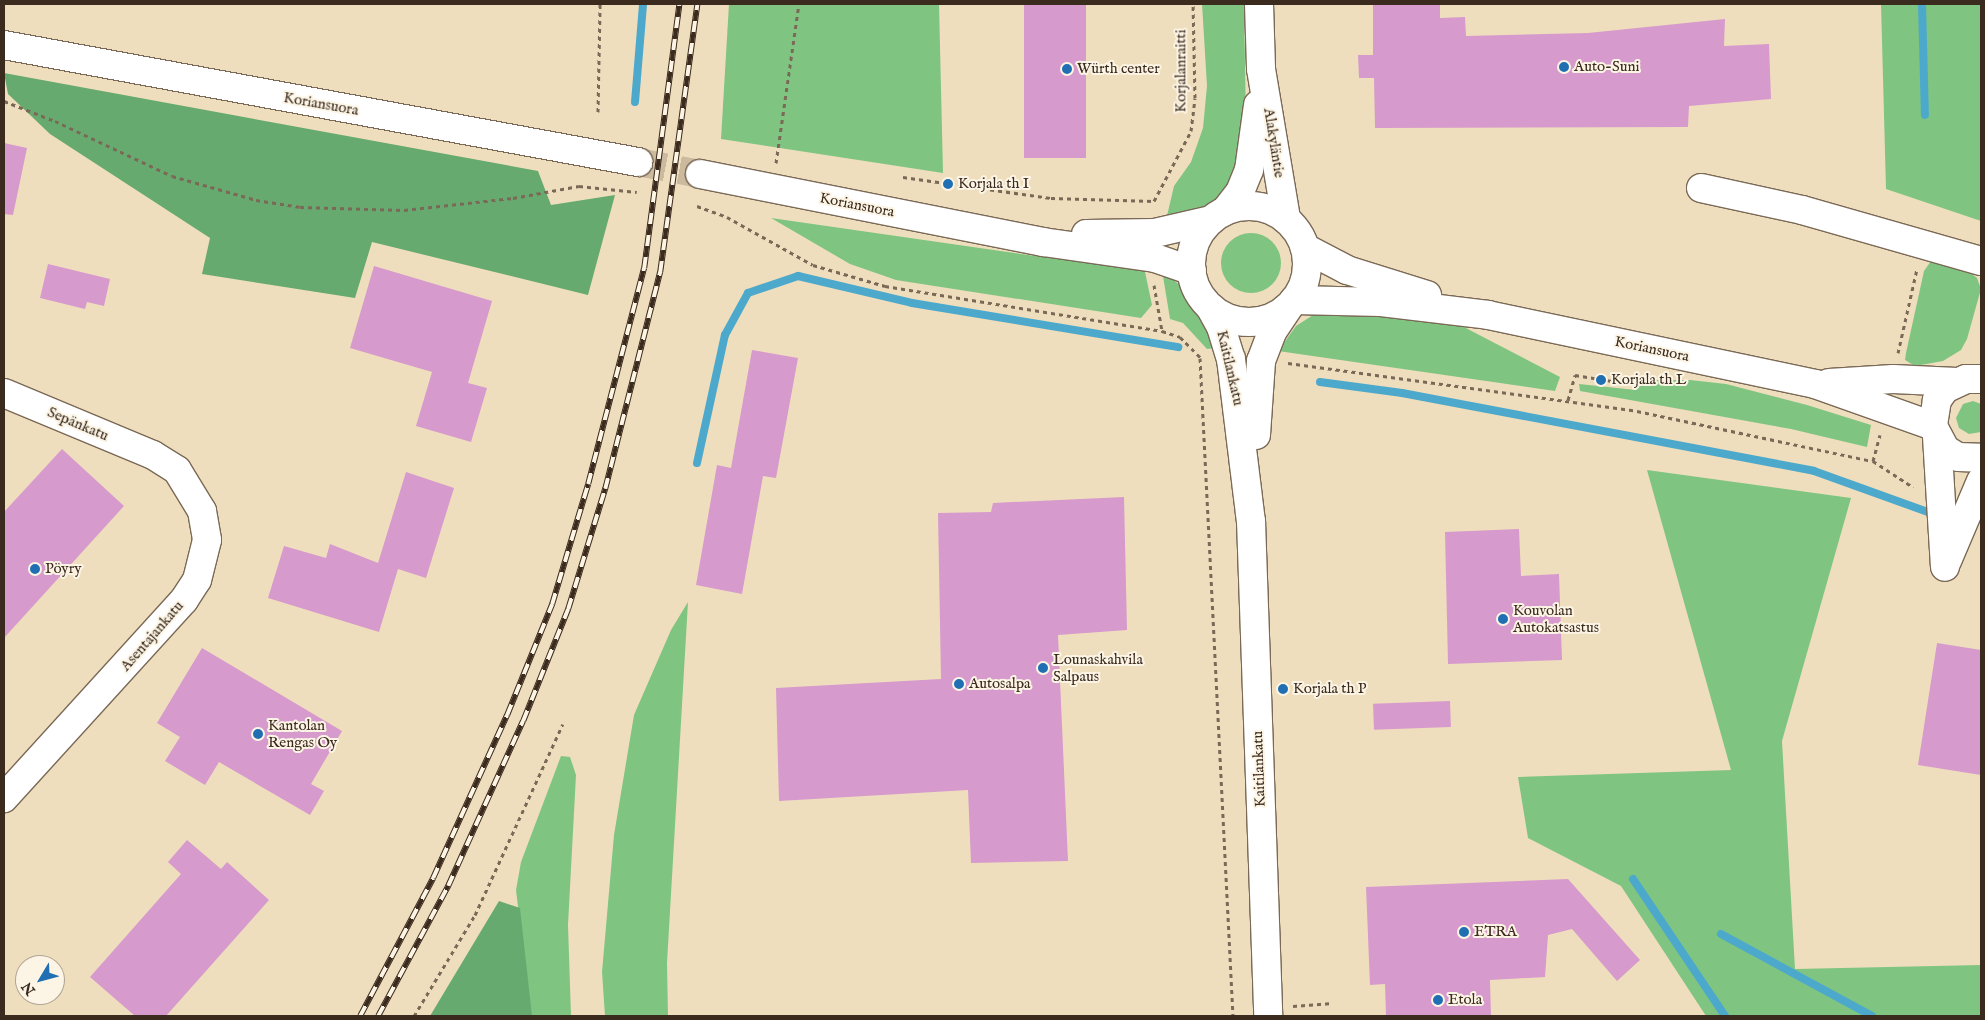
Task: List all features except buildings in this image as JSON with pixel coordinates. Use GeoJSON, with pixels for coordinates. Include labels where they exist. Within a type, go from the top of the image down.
{"type":"FeatureCollection","features":[{"type":"Feature","properties":{"kind":"main road","name":"Alakyläntie"},"geometry":{"type":"LineString","coordinates":[[1259,4],[1261,68],[1286,218]]}},
{"type":"Feature","properties":{"kind":"main road","name":"Koriansuora"},"geometry":{"type":"LineString","coordinates":[[4,45],[638,162]]}},
{"type":"Feature","properties":{"kind":"main road","name":"Alakyläntie"},"geometry":{"type":"LineString","coordinates":[[1218,215],[1240,192],[1249,170],[1261,68]]}},
{"type":"Feature","properties":{"kind":"main road","name":"Koriansuora"},"geometry":{"type":"LineString","coordinates":[[700,174],[1015,234],[1043,242],[1155,258],[1192,271]]}},
{"type":"Feature","properties":{"kind":"main road"},"geometry":{"type":"LineString","coordinates":[[1700,188],[1802,210],[1981,261]]}},
{"type":"Feature","properties":{"kind":"main road"},"geometry":{"type":"LineString","coordinates":[[1257,206],[1286,218],[1301,237],[1308,266],[1304,284],[1292,303],[1276,315],[1260,321],[1242,322],[1210,307],[1195,285],[1192,271],[1192,252],[1199,235],[1218,215],[1257,206]]}},
{"type":"Feature","properties":{"kind":"main road","name":"Koriansuora"},"geometry":{"type":"LineString","coordinates":[[1015,234],[1155,233],[1218,215]]}},
{"type":"Feature","properties":{"kind":"main road","name":"Koriansuora"},"geometry":{"type":"LineString","coordinates":[[1305,248],[1347,270],[1488,315]]}},
{"type":"Feature","properties":{"kind":"main road","name":"Koriansuora"},"geometry":{"type":"LineString","coordinates":[[1292,303],[1381,302],[1488,315],[1815,384],[1935,431]]}},
{"type":"Feature","properties":{"kind":"main road","name":"Kaitilankatu"},"geometry":{"type":"LineString","coordinates":[[1251,521],[1261,361],[1272,332],[1292,303]]}},
{"type":"Feature","properties":{"kind":"main road","name":"Kaitilankatu"},"geometry":{"type":"LineString","coordinates":[[1210,307],[1221,327],[1236,384],[1251,521],[1278,1011]]}},
{"type":"Feature","properties":{"kind":"main road","name":"Koriansuora"},"geometry":{"type":"LineString","coordinates":[[1815,384],[1893,379],[1969,381]]}},
{"type":"Feature","properties":{"kind":"main road"},"geometry":{"type":"LineString","coordinates":[[1969,381],[1937,400],[1935,431],[1945,567],[1981,481]]}},
{"type":"Feature","properties":{"kind":"main road","name":"Sepänkatu"},"geometry":{"type":"LineString","coordinates":[[4,393],[153,455]]}},
{"type":"Feature","properties":{"kind":"main road"},"geometry":{"type":"LineString","coordinates":[[1935,431],[1946,449],[1958,456],[1981,458]]}},
{"type":"Feature","properties":{"kind":"main road","name":"Asentajankatu"},"geometry":{"type":"LineString","coordinates":[[4,798],[156,634],[197,580],[207,540],[202,511],[177,470],[153,455]]}},
{"type":"Feature","properties":{"kind":"path"},"geometry":{"type":"LineString","coordinates":[[598,112],[600,4]]}},
{"type":"Feature","properties":{"kind":"path"},"geometry":{"type":"LineString","coordinates":[[772,188],[799,4]]}},
{"type":"Feature","properties":{"kind":"path","name":"Korjalanraitti"},"geometry":{"type":"LineString","coordinates":[[1154,201],[1191,130],[1195,98],[1193,4]]}},
{"type":"Feature","properties":{"kind":"path"},"geometry":{"type":"LineString","coordinates":[[4,100],[55,121],[172,176],[209,189],[274,203],[361,210],[404,210],[579,186],[636,192]]}},
{"type":"Feature","properties":{"kind":"path"},"geometry":{"type":"LineString","coordinates":[[903,176],[1050,198],[1154,201],[1155,210]]}},
{"type":"Feature","properties":{"kind":"path"},"geometry":{"type":"LineString","coordinates":[[697,206],[727,217],[813,265],[885,286],[1162,331],[1180,337],[1200,358],[1209,359]]}},
{"type":"Feature","properties":{"kind":"path"},"geometry":{"type":"LineString","coordinates":[[1898,356],[1920,243]]}},
{"type":"Feature","properties":{"kind":"path"},"geometry":{"type":"LineString","coordinates":[[1154,276],[1162,331]]}},
{"type":"Feature","properties":{"kind":"path"},"geometry":{"type":"LineString","coordinates":[[1200,358],[1233,1016]]}},
{"type":"Feature","properties":{"kind":"path"},"geometry":{"type":"LineString","coordinates":[[1284,363],[1568,400],[1758,435],[1873,461],[1918,490]]}},
{"type":"Feature","properties":{"kind":"path"},"geometry":{"type":"LineString","coordinates":[[1568,400],[1575,375],[1624,383]]}},
{"type":"Feature","properties":{"kind":"path"},"geometry":{"type":"LineString","coordinates":[[1873,461],[1882,428]]}},
{"type":"Feature","properties":{"kind":"path"},"geometry":{"type":"LineString","coordinates":[[414,1016],[475,916],[563,724]]}},
{"type":"Feature","properties":{"kind":"path"},"geometry":{"type":"LineString","coordinates":[[1278,1011],[1333,1003]]}},
{"type":"Feature","properties":{"kind":"green space"},"geometry":{"type":"Polygon","coordinates":[[[729,4],[939,4],[943,173],[721,139],[729,4]]]}},
{"type":"Feature","properties":{"kind":"green space"},"geometry":{"type":"Polygon","coordinates":[[[1202,4],[1244,4],[1246,123],[1242,157],[1230,187],[1214,204],[1188,215],[1166,220],[1174,186],[1191,162],[1203,128],[1207,86],[1202,4]]]}},
{"type":"Feature","properties":{"kind":"green space"},"geometry":{"type":"Polygon","coordinates":[[[1881,4],[1981,4],[1981,221],[1886,189],[1881,4]]]}},
{"type":"Feature","properties":{"kind":"green space"},"geometry":{"type":"Polygon","coordinates":[[[4,73],[538,171],[551,205],[615,195],[588,295],[372,242],[355,298],[202,274],[210,238],[50,134],[8,94],[4,73]]]}},
{"type":"Feature","properties":{"kind":"green space"},"geometry":{"type":"Polygon","coordinates":[[[771,218],[1035,256],[1090,259],[1144,267],[1152,305],[1141,318],[896,280],[850,264],[771,218]]]}},
{"type":"Feature","properties":{"kind":"green space"},"geometry":{"type":"Polygon","coordinates":[[[1245,233],[1257,233],[1273,241],[1279,251],[1281,263],[1279,275],[1273,285],[1257,293],[1245,293],[1229,285],[1221,269],[1221,257],[1229,241],[1245,233]]]}},
{"type":"Feature","properties":{"kind":"green space"},"geometry":{"type":"Polygon","coordinates":[[[1931,261],[1971,273],[1977,278],[1981,289],[1967,339],[1961,350],[1943,361],[1915,366],[1905,360],[1906,353],[1924,271],[1931,261]]]}},
{"type":"Feature","properties":{"kind":"green space"},"geometry":{"type":"Polygon","coordinates":[[[1162,270],[1182,287],[1216,348],[1207,349],[1183,323],[1170,319],[1162,270]]]}},
{"type":"Feature","properties":{"kind":"green space"},"geometry":{"type":"Polygon","coordinates":[[[1351,311],[1460,325],[1560,377],[1555,391],[1278,351],[1296,326],[1313,315],[1351,311]]]}},
{"type":"Feature","properties":{"kind":"green space"},"geometry":{"type":"Polygon","coordinates":[[[1639,380],[1690,380],[1726,384],[1807,405],[1871,425],[1867,447],[1791,429],[1580,391],[1579,384],[1636,390],[1639,380]]]}},
{"type":"Feature","properties":{"kind":"green space"},"geometry":{"type":"Polygon","coordinates":[[[1973,401],[1981,404],[1981,432],[1969,434],[1959,428],[1956,418],[1963,404],[1973,401]]]}},
{"type":"Feature","properties":{"kind":"green space"},"geometry":{"type":"Polygon","coordinates":[[[1647,470],[1851,498],[1782,741],[1795,969],[1981,965],[1981,1016],[1706,1016],[1621,886],[1528,838],[1518,777],[1731,770],[1647,470]]]}},
{"type":"Feature","properties":{"kind":"green space"},"geometry":{"type":"Polygon","coordinates":[[[688,602],[667,963],[668,1016],[605,1016],[602,972],[614,835],[634,715],[671,630],[688,602]]]}},
{"type":"Feature","properties":{"kind":"green space"},"geometry":{"type":"Polygon","coordinates":[[[561,756],[570,757],[576,775],[568,925],[571,1016],[531,1016],[516,890],[521,862],[561,756]]]}},
{"type":"Feature","properties":{"kind":"green space"},"geometry":{"type":"Polygon","coordinates":[[[499,901],[520,908],[532,1016],[430,1016],[499,901]]]}},
{"type":"Feature","properties":{"kind":"waterway"},"geometry":{"type":"LineString","coordinates":[[635,102],[643,4]]}},
{"type":"Feature","properties":{"kind":"waterway"},"geometry":{"type":"LineString","coordinates":[[1922,4],[1925,115]]}},
{"type":"Feature","properties":{"kind":"waterway"},"geometry":{"type":"LineString","coordinates":[[697,463],[725,335],[748,293],[798,276],[912,303],[1178,347]]}},
{"type":"Feature","properties":{"kind":"waterway"},"geometry":{"type":"LineString","coordinates":[[1320,382],[1402,393],[1814,471],[1928,512]]}},
{"type":"Feature","properties":{"kind":"waterway"},"geometry":{"type":"LineString","coordinates":[[1633,879],[1725,1016]]}},
{"type":"Feature","properties":{"kind":"waterway"},"geometry":{"type":"LineString","coordinates":[[1721,934],[1872,1016]]}},
{"type":"Feature","properties":{"kind":"tunnel"},"geometry":{"type":"LineString","coordinates":[[638,162],[700,174]]}},
{"type":"Feature","properties":{"kind":"railway"},"geometry":{"type":"LineString","coordinates":[[360,1016],[433,878],[507,715],[552,604],[588,484],[644,268],[679,4]]}},
{"type":"Feature","properties":{"kind":"railway"},"geometry":{"type":"LineString","coordinates":[[378,1016],[448,886],[523,721],[568,609],[605,489],[660,272],[697,4]]}},
{"type":"Feature","properties":{"kind":"place","name":"Auto-Suni"},"geometry":{"type":"Point","coordinates":[1564,67]}},
{"type":"Feature","properties":{"kind":"place","name":"Würth center"},"geometry":{"type":"Point","coordinates":[1067,69]}},
{"type":"Feature","properties":{"kind":"place","name":"Korjala th I"},"geometry":{"type":"Point","coordinates":[948,184]}},
{"type":"Feature","properties":{"kind":"place","name":"Korjala th L"},"geometry":{"type":"Point","coordinates":[1601,380]}},
{"type":"Feature","properties":{"kind":"place","name":"Pöyry"},"geometry":{"type":"Point","coordinates":[35,569]}},
{"type":"Feature","properties":{"kind":"place","name":"Kouvolan Autokatsastus"},"geometry":{"type":"Point","coordinates":[1503,619]}},
{"type":"Feature","properties":{"kind":"place","name":"Lounaskahvila Salpaus"},"geometry":{"type":"Point","coordinates":[1043,668]}},
{"type":"Feature","properties":{"kind":"place","name":"Autosalpa"},"geometry":{"type":"Point","coordinates":[959,684]}},
{"type":"Feature","properties":{"kind":"place","name":"Korjala th P"},"geometry":{"type":"Point","coordinates":[1283,689]}},
{"type":"Feature","properties":{"kind":"place","name":"Kantolan Rengas Oy"},"geometry":{"type":"Point","coordinates":[258,734]}},
{"type":"Feature","properties":{"kind":"place","name":"ETRA"},"geometry":{"type":"Point","coordinates":[1464,932]}},
{"type":"Feature","properties":{"kind":"place","name":"Etola"},"geometry":{"type":"Point","coordinates":[1438,1000]}}]}
